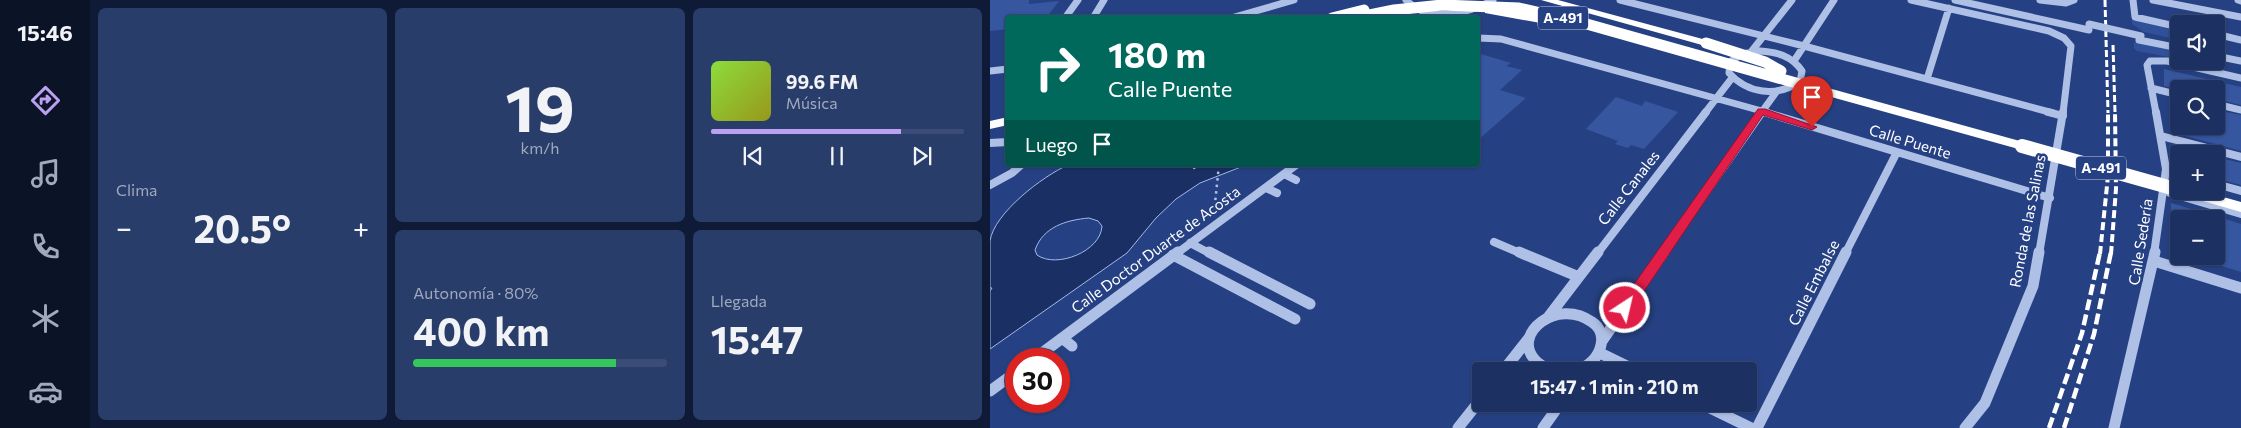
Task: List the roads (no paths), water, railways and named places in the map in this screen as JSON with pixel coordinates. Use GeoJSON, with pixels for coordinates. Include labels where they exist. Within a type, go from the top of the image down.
{"type":"FeatureCollection","features":[{"type":"Feature","properties":{"kind":"highway"},"geometry":{"type":"LineString","coordinates":[[1345,15],[1385,6],[1439,0]]}},
{"type":"Feature","properties":{"kind":"highway","name":"A-491"},"geometry":{"type":"LineString","coordinates":[[1487,0],[1529,4],[1560,10],[1781,71],[1823,87]]}},
{"type":"Feature","properties":{"kind":"highway"},"geometry":{"type":"LineString","coordinates":[[1546,0],[1706,43],[1765,62],[1781,71]]}},
{"type":"Feature","properties":{"kind":"highway","name":"A-491"},"geometry":{"type":"LineString","coordinates":[[1370,15],[1394,10],[1442,5],[1519,8],[1586,24],[1766,75],[1823,87],[2024,142],[2170,178]]}},
{"type":"Feature","properties":{"kind":"highway"},"geometry":{"type":"LineString","coordinates":[[1472,11],[1522,15],[1568,25],[1690,60],[1742,72],[1766,75]]}},
{"type":"Feature","properties":{"kind":"highway"},"geometry":{"type":"LineString","coordinates":[[990,117],[1005,114]]}},
{"type":"Feature","properties":{"kind":"highway"},"geometry":{"type":"LineString","coordinates":[[990,125],[1005,122]]}},
{"type":"Feature","properties":{"kind":"highway","name":"A-491"},"geometry":{"type":"LineString","coordinates":[[2024,142],[2170,190]]}},
{"type":"Feature","properties":{"kind":"highway"},"geometry":{"type":"LineString","coordinates":[[2225,194],[2241,198]]}},
{"type":"Feature","properties":{"kind":"highway"},"geometry":{"type":"LineString","coordinates":[[2216,200],[2241,207]]}},
{"type":"Feature","properties":{"kind":"street"},"geometry":{"type":"LineString","coordinates":[[1067,15],[1078,0]]}},
{"type":"Feature","properties":{"kind":"street"},"geometry":{"type":"LineString","coordinates":[[1095,15],[1104,0]]}},
{"type":"Feature","properties":{"kind":"street"},"geometry":{"type":"LineString","coordinates":[[1242,15],[1294,0]]}},
{"type":"Feature","properties":{"kind":"street"},"geometry":{"type":"LineString","coordinates":[[1406,0],[1416,9],[1435,14],[1472,11],[1493,0]]}},
{"type":"Feature","properties":{"kind":"street"},"geometry":{"type":"LineString","coordinates":[[1620,0],[1804,46],[2063,116]]}},
{"type":"Feature","properties":{"kind":"street"},"geometry":{"type":"LineString","coordinates":[[1751,52],[1792,0]]}},
{"type":"Feature","properties":{"kind":"street"},"geometry":{"type":"LineString","coordinates":[[1794,61],[1834,0]]}},
{"type":"Feature","properties":{"kind":"street"},"geometry":{"type":"LineString","coordinates":[[1911,0],[1948,8],[1928,79]]}},
{"type":"Feature","properties":{"kind":"street"},"geometry":{"type":"LineString","coordinates":[[1955,0],[2170,46]]}},
{"type":"Feature","properties":{"kind":"street"},"geometry":{"type":"LineString","coordinates":[[1977,0],[2089,27]]}},
{"type":"Feature","properties":{"kind":"street"},"geometry":{"type":"LineString","coordinates":[[2040,0],[2066,4],[2074,0]]}},
{"type":"Feature","properties":{"kind":"street"},"geometry":{"type":"LineString","coordinates":[[2133,0],[2135,17],[2170,24]]}},
{"type":"Feature","properties":{"kind":"street"},"geometry":{"type":"LineString","coordinates":[[2153,0],[2241,17]]}},
{"type":"Feature","properties":{"kind":"street","name":"Ronda de las Salinas"},"geometry":{"type":"LineString","coordinates":[[1948,8],[2039,28],[2064,38],[2072,46],[2050,198],[2033,286],[1984,403],[1965,428]]}},
{"type":"Feature","properties":{"kind":"street"},"geometry":{"type":"LineString","coordinates":[[1416,9],[1417,15]]}},
{"type":"Feature","properties":{"kind":"street"},"geometry":{"type":"LineString","coordinates":[[1456,15],[1460,13]]}},
{"type":"Feature","properties":{"kind":"street"},"geometry":{"type":"LineString","coordinates":[[2225,36],[2241,40]]}},
{"type":"Feature","properties":{"kind":"street","name":"Calle Puente"},"geometry":{"type":"LineString","coordinates":[[1480,38],[1501,39],[1717,98],[2050,198]]}},
{"type":"Feature","properties":{"kind":"street"},"geometry":{"type":"LineString","coordinates":[[2140,38],[2170,42]]}},
{"type":"Feature","properties":{"kind":"street"},"geometry":{"type":"LineString","coordinates":[[1751,52],[1769,52],[1794,61],[1802,71],[1800,82],[1786,90],[1777,91],[1747,87],[1732,78],[1729,73],[1730,62],[1735,57],[1751,52]]}},
{"type":"Feature","properties":{"kind":"street"},"geometry":{"type":"LineString","coordinates":[[2225,53],[2241,56]]}},
{"type":"Feature","properties":{"kind":"street"},"geometry":{"type":"LineString","coordinates":[[2225,58],[2241,61]]}},
{"type":"Feature","properties":{"kind":"street","name":"Calle Sedería"},"geometry":{"type":"LineString","coordinates":[[2170,184],[2146,69],[2150,61],[2167,61],[2241,78]]}},
{"type":"Feature","properties":{"kind":"street"},"geometry":{"type":"LineString","coordinates":[[990,71],[1005,69]]}},
{"type":"Feature","properties":{"kind":"street","name":"Calle Canales"},"geometry":{"type":"LineString","coordinates":[[1529,338],[1537,324],[1548,316],[1579,277],[1732,78]]}},
{"type":"Feature","properties":{"kind":"street"},"geometry":{"type":"LineString","coordinates":[[2151,88],[2170,93]]}},
{"type":"Feature","properties":{"kind":"street"},"geometry":{"type":"LineString","coordinates":[[1602,341],[1761,111],[1777,91]]}},
{"type":"Feature","properties":{"kind":"street"},"geometry":{"type":"LineString","coordinates":[[2225,106],[2241,110]]}},
{"type":"Feature","properties":{"kind":"street"},"geometry":{"type":"LineString","coordinates":[[2161,136],[2241,157]]}},
{"type":"Feature","properties":{"kind":"street"},"geometry":{"type":"LineString","coordinates":[[990,143],[1005,142]]}},
{"type":"Feature","properties":{"kind":"street","name":"Calle Embalse"},"geometry":{"type":"LineString","coordinates":[[1757,428],[1897,152]]}},
{"type":"Feature","properties":{"kind":"street"},"geometry":{"type":"LineString","coordinates":[[990,185],[1012,173],[1019,167]]}},
{"type":"Feature","properties":{"kind":"street","name":"Calle Doctor Duarte de Acosta"},"geometry":{"type":"LineString","coordinates":[[1049,348],[1293,167]]}},
{"type":"Feature","properties":{"kind":"street"},"geometry":{"type":"LineString","coordinates":[[2166,169],[2170,170]]}},
{"type":"Feature","properties":{"kind":"street"},"geometry":{"type":"LineString","coordinates":[[1284,174],[1296,180]]}},
{"type":"Feature","properties":{"kind":"street"},"geometry":{"type":"LineString","coordinates":[[2225,187],[2241,191]]}},
{"type":"Feature","properties":{"kind":"street"},"geometry":{"type":"LineString","coordinates":[[1266,188],[1277,193]]}},
{"type":"Feature","properties":{"kind":"street","name":"Calle Sedería"},"geometry":{"type":"LineString","coordinates":[[2114,428],[2154,261],[2161,198],[2170,192]]}},
{"type":"Feature","properties":{"kind":"street"},"geometry":{"type":"LineString","coordinates":[[2199,200],[2241,214]]}},
{"type":"Feature","properties":{"kind":"street"},"geometry":{"type":"LineString","coordinates":[[1494,242],[1579,277]]}},
{"type":"Feature","properties":{"kind":"street"},"geometry":{"type":"LineString","coordinates":[[1190,243],[1310,304]]}},
{"type":"Feature","properties":{"kind":"street"},"geometry":{"type":"LineString","coordinates":[[1174,255],[1295,319]]}},
{"type":"Feature","properties":{"kind":"street"},"geometry":{"type":"LineString","coordinates":[[2154,261],[2241,288]]}},
{"type":"Feature","properties":{"kind":"street"},"geometry":{"type":"LineString","coordinates":[[1548,316],[1563,312],[1586,317],[1599,328],[1602,341],[1600,352],[1589,362]]}},
{"type":"Feature","properties":{"kind":"street"},"geometry":{"type":"LineString","coordinates":[[1062,338],[1072,346]]}},
{"type":"Feature","properties":{"kind":"street"},"geometry":{"type":"LineString","coordinates":[[1510,362],[1529,338]]}},
{"type":"Feature","properties":{"kind":"street"},"geometry":{"type":"LineString","coordinates":[[1529,338],[1529,352],[1536,362]]}},
{"type":"Feature","properties":{"kind":"street"},"geometry":{"type":"LineString","coordinates":[[1600,352],[1619,362]]}},
{"type":"Feature","properties":{"kind":"street"},"geometry":{"type":"LineString","coordinates":[[990,391],[1005,380]]}},
{"type":"Feature","properties":{"kind":"street"},"geometry":{"type":"LineString","coordinates":[[1458,428],[1472,410]]}},
{"type":"Feature","properties":{"kind":"street"},"geometry":{"type":"LineString","coordinates":[[1543,428],[1554,412]]}},
{"type":"Feature","properties":{"kind":"street"},"geometry":{"type":"LineString","coordinates":[[1718,412],[1751,428]]}},
{"type":"Feature","properties":{"kind":"railway"},"geometry":{"type":"LineString","coordinates":[[2105,0],[2108,113]]}},
{"type":"Feature","properties":{"kind":"railway"},"geometry":{"type":"LineString","coordinates":[[2113,45],[2115,113]]}},
{"type":"Feature","properties":{"kind":"railway"},"geometry":{"type":"LineString","coordinates":[[2111,254],[2116,189],[2115,112]]}},
{"type":"Feature","properties":{"kind":"railway"},"geometry":{"type":"LineString","coordinates":[[2100,254],[2108,176],[2108,113]]}},
{"type":"Feature","properties":{"kind":"railway"},"geometry":{"type":"LineString","coordinates":[[2049,428],[2082,333],[2100,252]]}},
{"type":"Feature","properties":{"kind":"railway"},"geometry":{"type":"LineString","coordinates":[[2064,428],[2094,334],[2111,252]]}}]}
